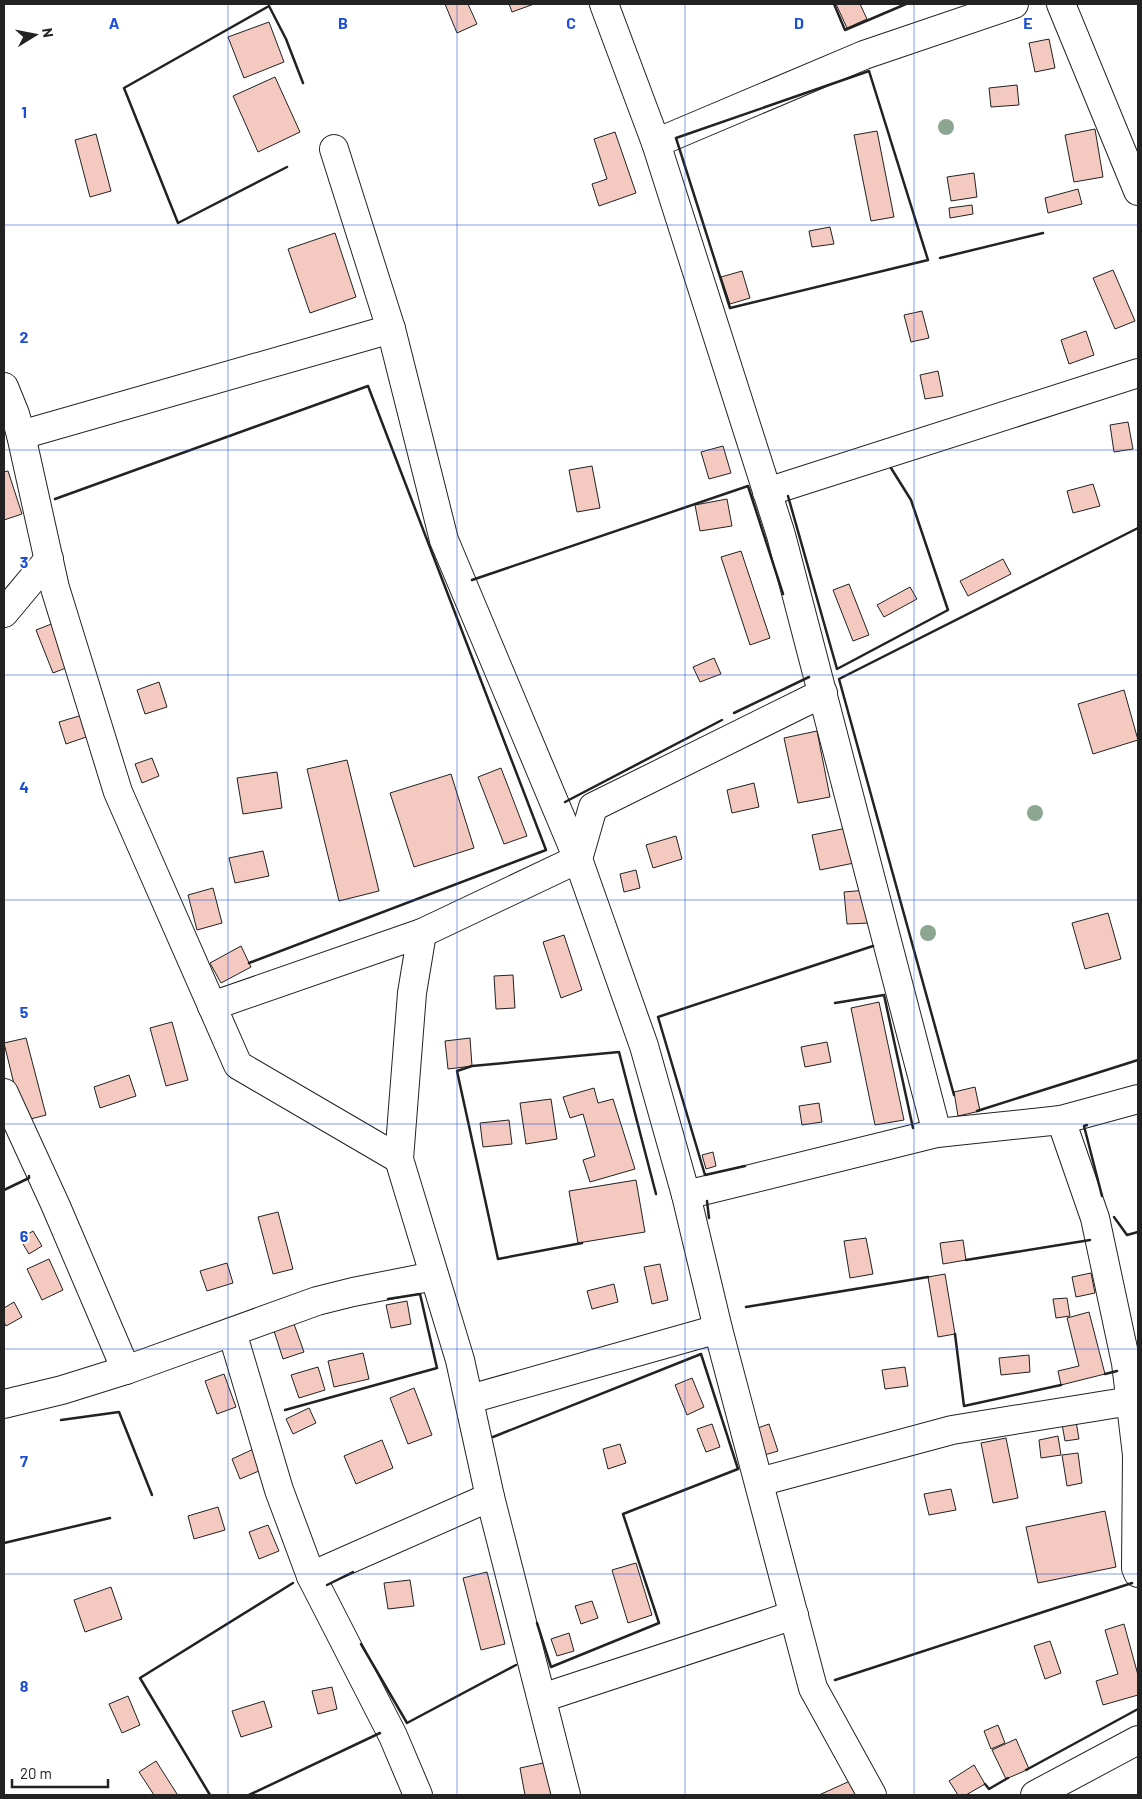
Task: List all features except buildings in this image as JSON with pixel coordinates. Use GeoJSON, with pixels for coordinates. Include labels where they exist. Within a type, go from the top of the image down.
{"type":"FeatureCollection","features":[{"type":"Feature","properties":{"kind":"street"},"geometry":{"type":"LineString","coordinates":[[604,4],[656,143],[781,535],[937,1133]]}},
{"type":"Feature","properties":{"kind":"street"},"geometry":{"type":"LineString","coordinates":[[656,143],[864,55],[1014,4]]}},
{"type":"Feature","properties":{"kind":"street"},"geometry":{"type":"LineString","coordinates":[[1061,4],[1138,191]]}},
{"type":"Feature","properties":{"kind":"street"},"geometry":{"type":"LineString","coordinates":[[334,149],[391,329],[444,540],[578,859],[644,1046],[686,1195],[718,1329],[813,1688],[872,1795]]}},
{"type":"Feature","properties":{"kind":"street"},"geometry":{"type":"LineString","coordinates":[[21,435],[391,329]]}},
{"type":"Feature","properties":{"kind":"street"},"geometry":{"type":"LineString","coordinates":[[768,492],[1138,373]]}},
{"type":"Feature","properties":{"kind":"street"},"geometry":{"type":"LineString","coordinates":[[4,387],[21,435],[55,588],[118,792],[238,1065],[399,1159]]}},
{"type":"Feature","properties":{"kind":"street"},"geometry":{"type":"LineString","coordinates":[[4,614],[49,559]]}},
{"type":"Feature","properties":{"kind":"street"},"geometry":{"type":"LineString","coordinates":[[212,1006],[422,933],[578,859],[593,807],[823,693]]}},
{"type":"Feature","properties":{"kind":"street"},"geometry":{"type":"LineString","coordinates":[[422,933],[412,993],[399,1159],[460,1360],[490,1497],[566,1795]]}},
{"type":"Feature","properties":{"kind":"street"},"geometry":{"type":"LineString","coordinates":[[4,1093],[55,1204],[126,1370]]}},
{"type":"Feature","properties":{"kind":"street"},"geometry":{"type":"LineString","coordinates":[[686,1195],[937,1133],[1061,1120],[1138,1099]]}},
{"type":"Feature","properties":{"kind":"street"},"geometry":{"type":"LineString","coordinates":[[1061,1120],[1095,1218],[1126,1363],[1137,1454],[1136,1568],[1138,1573]]}},
{"type":"Feature","properties":{"kind":"street"},"geometry":{"type":"LineString","coordinates":[[4,1404],[62,1390],[126,1370],[317,1301],[434,1276]]}},
{"type":"Feature","properties":{"kind":"street"},"geometry":{"type":"LineString","coordinates":[[470,1399],[718,1329]]}},
{"type":"Feature","properties":{"kind":"street"},"geometry":{"type":"LineString","coordinates":[[232,1332],[279,1490],[311,1576],[393,1736],[418,1795]]}},
{"type":"Feature","properties":{"kind":"street"},"geometry":{"type":"LineString","coordinates":[[759,1482],[952,1430],[1131,1401]]}},
{"type":"Feature","properties":{"kind":"street"},"geometry":{"type":"LineString","coordinates":[[311,1576],[490,1497]]}},
{"type":"Feature","properties":{"kind":"street"},"geometry":{"type":"LineString","coordinates":[[542,1698],[794,1615]]}},
{"type":"Feature","properties":{"kind":"street"},"geometry":{"type":"LineString","coordinates":[[1035,1795],[1138,1740]]}},
{"type":"Feature","properties":{"kind":"wall"},"geometry":{"type":"LineString","coordinates":[[834,4],[845,30],[906,4]]}},
{"type":"Feature","properties":{"kind":"wall"},"geometry":{"type":"LineString","coordinates":[[287,167],[178,223],[124,88],[269,6],[286,39],[303,83]]}},
{"type":"Feature","properties":{"kind":"wall"},"geometry":{"type":"LineString","coordinates":[[869,71],[928,260],[730,308],[676,138],[869,71]]}},
{"type":"Feature","properties":{"kind":"wall"},"geometry":{"type":"LineString","coordinates":[[940,258],[1043,233]]}},
{"type":"Feature","properties":{"kind":"wall"},"geometry":{"type":"LineString","coordinates":[[55,499],[368,386],[546,850],[249,963]]}},
{"type":"Feature","properties":{"kind":"wall"},"geometry":{"type":"LineString","coordinates":[[788,496],[837,669],[948,610],[911,500],[891,468]]}},
{"type":"Feature","properties":{"kind":"wall"},"geometry":{"type":"LineString","coordinates":[[472,580],[748,486],[783,594]]}},
{"type":"Feature","properties":{"kind":"wall"},"geometry":{"type":"LineString","coordinates":[[954,1095],[839,679],[1138,528]]}},
{"type":"Feature","properties":{"kind":"wall"},"geometry":{"type":"LineString","coordinates":[[734,713],[809,677]]}},
{"type":"Feature","properties":{"kind":"wall"},"geometry":{"type":"LineString","coordinates":[[565,802],[722,720]]}},
{"type":"Feature","properties":{"kind":"wall"},"geometry":{"type":"LineString","coordinates":[[745,1166],[705,1175],[658,1017],[873,946]]}},
{"type":"Feature","properties":{"kind":"wall"},"geometry":{"type":"LineString","coordinates":[[835,1003],[884,995],[913,1128]]}},
{"type":"Feature","properties":{"kind":"wall"},"geometry":{"type":"LineString","coordinates":[[582,1243],[498,1259],[457,1071],[472,1066],[619,1052],[656,1194]]}},
{"type":"Feature","properties":{"kind":"wall"},"geometry":{"type":"LineString","coordinates":[[977,1111],[1138,1060]]}},
{"type":"Feature","properties":{"kind":"wall"},"geometry":{"type":"LineString","coordinates":[[1087,1125],[1084,1126],[1102,1196]]}},
{"type":"Feature","properties":{"kind":"wall"},"geometry":{"type":"LineString","coordinates":[[4,1190],[29,1178],[29,1176]]}},
{"type":"Feature","properties":{"kind":"wall"},"geometry":{"type":"LineString","coordinates":[[707,1201],[709,1218]]}},
{"type":"Feature","properties":{"kind":"wall"},"geometry":{"type":"LineString","coordinates":[[1114,1217],[1127,1235],[1138,1232]]}},
{"type":"Feature","properties":{"kind":"wall"},"geometry":{"type":"LineString","coordinates":[[966,1260],[1090,1240]]}},
{"type":"Feature","properties":{"kind":"wall"},"geometry":{"type":"LineString","coordinates":[[746,1307],[928,1277]]}},
{"type":"Feature","properties":{"kind":"wall"},"geometry":{"type":"LineString","coordinates":[[285,1410],[437,1368],[420,1294],[388,1299]]}},
{"type":"Feature","properties":{"kind":"wall"},"geometry":{"type":"LineString","coordinates":[[955,1334],[964,1406],[1061,1385]]}},
{"type":"Feature","properties":{"kind":"wall"},"geometry":{"type":"LineString","coordinates":[[493,1437],[701,1354],[738,1469],[623,1514],[659,1623],[551,1667],[537,1623]]}},
{"type":"Feature","properties":{"kind":"wall"},"geometry":{"type":"LineString","coordinates":[[1105,1374],[1117,1371]]}},
{"type":"Feature","properties":{"kind":"wall"},"geometry":{"type":"LineString","coordinates":[[61,1420],[119,1412],[152,1495]]}},
{"type":"Feature","properties":{"kind":"wall"},"geometry":{"type":"LineString","coordinates":[[4,1543],[110,1518]]}},
{"type":"Feature","properties":{"kind":"wall"},"geometry":{"type":"LineString","coordinates":[[327,1585],[353,1572]]}},
{"type":"Feature","properties":{"kind":"wall"},"geometry":{"type":"LineString","coordinates":[[210,1795],[140,1678],[293,1583]]}},
{"type":"Feature","properties":{"kind":"wall"},"geometry":{"type":"LineString","coordinates":[[835,1680],[1132,1583]]}},
{"type":"Feature","properties":{"kind":"wall"},"geometry":{"type":"LineString","coordinates":[[361,1644],[407,1723],[516,1665]]}},
{"type":"Feature","properties":{"kind":"wall"},"geometry":{"type":"LineString","coordinates":[[1026,1770],[1138,1709]]}},
{"type":"Feature","properties":{"kind":"wall"},"geometry":{"type":"LineString","coordinates":[[249,1795],[380,1733]]}},
{"type":"Feature","properties":{"kind":"wall"},"geometry":{"type":"LineString","coordinates":[[985,1784],[989,1789],[1008,1778]]}}]}
